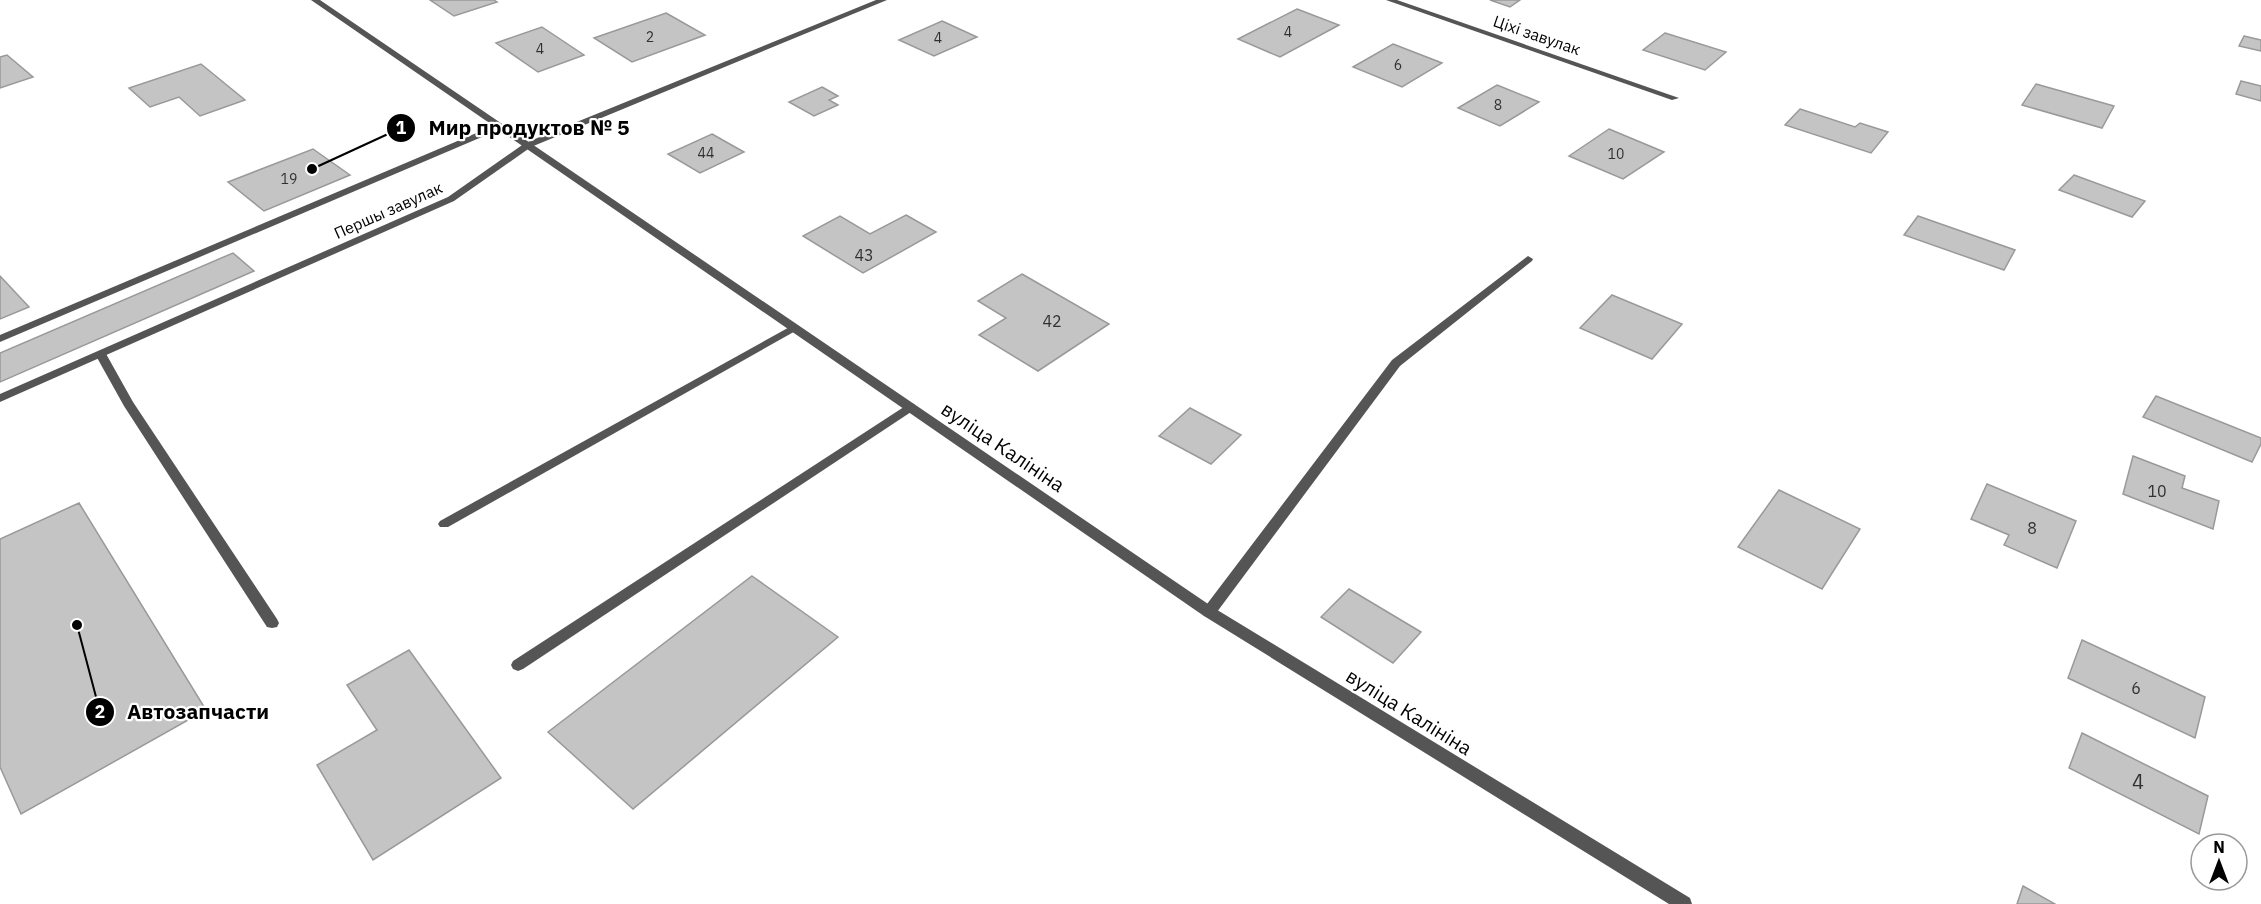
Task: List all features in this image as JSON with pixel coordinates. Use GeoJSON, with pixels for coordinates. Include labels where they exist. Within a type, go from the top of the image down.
{"type":"FeatureCollection","features":[{"type":"Feature","properties":{"kind":"street","name":"вуліца Калініна"},"geometry":{"type":"LineString","coordinates":[[315,0],[1209,612],[1684,904]]}},
{"type":"Feature","properties":{"kind":"street","name":"Першы завулак"},"geometry":{"type":"LineString","coordinates":[[0,398],[452,199],[528,145],[883,0]]}},
{"type":"Feature","properties":{"kind":"street","name":"Ціхі завулак"},"geometry":{"type":"LineString","coordinates":[[1394,1],[1675,98]]}},
{"type":"Feature","properties":{"kind":"street"},"geometry":{"type":"LineString","coordinates":[[0,339],[500,126]]}},
{"type":"Feature","properties":{"kind":"street"},"geometry":{"type":"LineString","coordinates":[[1209,612],[1396,363],[1528,259]]}},
{"type":"Feature","properties":{"kind":"street"},"geometry":{"type":"LineString","coordinates":[[444,524],[795,327]]}},
{"type":"Feature","properties":{"kind":"street"},"geometry":{"type":"LineString","coordinates":[[101,354],[128,403],[272,623]]}},
{"type":"Feature","properties":{"kind":"street"},"geometry":{"type":"LineString","coordinates":[[518,665],[910,407]]}},
{"type":"Feature","properties":{"kind":"building"},"geometry":{"type":"Polygon","coordinates":[[[430,0],[494,0],[497,2],[454,16],[430,0]]]}},
{"type":"Feature","properties":{"kind":"building"},"geometry":{"type":"Polygon","coordinates":[[[1490,0],[1520,0],[1510,7],[1490,0]]]}},
{"type":"Feature","properties":{"kind":"building"},"geometry":{"type":"Polygon","coordinates":[[[1297,9],[1339,25],[1280,57],[1238,39],[1297,9]]]}},
{"type":"Feature","properties":{"kind":"building"},"geometry":{"type":"Polygon","coordinates":[[[666,13],[705,35],[632,62],[594,38],[666,13]]]}},
{"type":"Feature","properties":{"kind":"building"},"geometry":{"type":"Polygon","coordinates":[[[942,21],[977,37],[934,56],[899,40],[942,21]]]}},
{"type":"Feature","properties":{"kind":"building"},"geometry":{"type":"Polygon","coordinates":[[[542,27],[584,55],[538,72],[496,43],[542,27]]]}},
{"type":"Feature","properties":{"kind":"building"},"geometry":{"type":"Polygon","coordinates":[[[1665,33],[1726,52],[1705,70],[1643,50],[1665,33]]]}},
{"type":"Feature","properties":{"kind":"building"},"geometry":{"type":"Polygon","coordinates":[[[2244,36],[2261,40],[2261,51],[2239,46],[2244,36]]]}},
{"type":"Feature","properties":{"kind":"building"},"geometry":{"type":"Polygon","coordinates":[[[1393,44],[1442,63],[1402,87],[1353,67],[1393,44]]]}},
{"type":"Feature","properties":{"kind":"building"},"geometry":{"type":"Polygon","coordinates":[[[7,55],[33,77],[0,88],[0,57],[7,55]]]}},
{"type":"Feature","properties":{"kind":"building"},"geometry":{"type":"Polygon","coordinates":[[[201,64],[245,100],[200,116],[179,97],[150,107],[129,88],[201,64]]]}},
{"type":"Feature","properties":{"kind":"building"},"geometry":{"type":"Polygon","coordinates":[[[2241,81],[2261,86],[2261,101],[2236,94],[2241,81]]]}},
{"type":"Feature","properties":{"kind":"building"},"geometry":{"type":"Polygon","coordinates":[[[2036,84],[2114,106],[2102,128],[2022,105],[2036,84]]]}},
{"type":"Feature","properties":{"kind":"building"},"geometry":{"type":"Polygon","coordinates":[[[1497,85],[1539,102],[1500,126],[1458,108],[1497,85]]]}},
{"type":"Feature","properties":{"kind":"building"},"geometry":{"type":"Polygon","coordinates":[[[822,87],[838,96],[829,100],[838,105],[814,116],[789,102],[822,87]]]}},
{"type":"Feature","properties":{"kind":"building"},"geometry":{"type":"Polygon","coordinates":[[[1800,109],[1855,127],[1860,123],[1888,132],[1871,153],[1785,125],[1800,109]]]}},
{"type":"Feature","properties":{"kind":"building"},"geometry":{"type":"Polygon","coordinates":[[[1609,129],[1664,152],[1623,179],[1569,156],[1609,129]]]}},
{"type":"Feature","properties":{"kind":"building"},"geometry":{"type":"Polygon","coordinates":[[[712,134],[744,152],[700,173],[668,154],[712,134]]]}},
{"type":"Feature","properties":{"kind":"building"},"geometry":{"type":"Polygon","coordinates":[[[313,149],[350,175],[264,211],[228,182],[313,149]]]}},
{"type":"Feature","properties":{"kind":"building"},"geometry":{"type":"Polygon","coordinates":[[[2074,175],[2145,201],[2132,217],[2059,190],[2074,175]]]}},
{"type":"Feature","properties":{"kind":"building"},"geometry":{"type":"Polygon","coordinates":[[[906,215],[936,232],[863,273],[803,236],[840,216],[870,234],[906,215]]]}},
{"type":"Feature","properties":{"kind":"building"},"geometry":{"type":"Polygon","coordinates":[[[1918,216],[2015,250],[2004,270],[1904,235],[1918,216]]]}},
{"type":"Feature","properties":{"kind":"building"},"geometry":{"type":"Polygon","coordinates":[[[233,253],[254,271],[0,382],[0,353],[233,253]]]}},
{"type":"Feature","properties":{"kind":"building"},"geometry":{"type":"Polygon","coordinates":[[[1022,274],[1109,324],[1038,371],[979,335],[1006,318],[978,301],[1022,274]]]}},
{"type":"Feature","properties":{"kind":"building"},"geometry":{"type":"Polygon","coordinates":[[[0,276],[29,307],[0,319],[0,276]]]}},
{"type":"Feature","properties":{"kind":"building"},"geometry":{"type":"Polygon","coordinates":[[[1612,295],[1682,324],[1652,359],[1580,328],[1612,295]]]}},
{"type":"Feature","properties":{"kind":"building"},"geometry":{"type":"Polygon","coordinates":[[[2156,396],[2261,438],[2261,444],[2252,462],[2143,417],[2156,396]]]}},
{"type":"Feature","properties":{"kind":"building"},"geometry":{"type":"Polygon","coordinates":[[[1190,408],[1241,435],[1211,464],[1159,436],[1190,408]]]}},
{"type":"Feature","properties":{"kind":"building"},"geometry":{"type":"Polygon","coordinates":[[[2133,456],[2185,476],[2182,488],[2219,501],[2213,529],[2123,494],[2133,456]]]}},
{"type":"Feature","properties":{"kind":"building"},"geometry":{"type":"Polygon","coordinates":[[[1987,484],[2076,521],[2057,568],[2004,545],[2009,535],[1971,519],[1987,484]]]}},
{"type":"Feature","properties":{"kind":"building"},"geometry":{"type":"Polygon","coordinates":[[[1779,490],[1860,529],[1822,589],[1738,547],[1779,490]]]}},
{"type":"Feature","properties":{"kind":"building"},"geometry":{"type":"Polygon","coordinates":[[[79,503],[206,710],[21,814],[0,767],[0,539],[79,503]]]}},
{"type":"Feature","properties":{"kind":"building"},"geometry":{"type":"Polygon","coordinates":[[[752,576],[838,637],[633,809],[548,732],[752,576]]]}},
{"type":"Feature","properties":{"kind":"building"},"geometry":{"type":"Polygon","coordinates":[[[1349,589],[1421,632],[1393,663],[1321,617],[1349,589]]]}},
{"type":"Feature","properties":{"kind":"building"},"geometry":{"type":"Polygon","coordinates":[[[2082,640],[2205,697],[2195,738],[2068,678],[2082,640]]]}},
{"type":"Feature","properties":{"kind":"building"},"geometry":{"type":"Polygon","coordinates":[[[409,650],[501,778],[373,860],[317,765],[377,730],[347,685],[409,650]]]}},
{"type":"Feature","properties":{"kind":"building"},"geometry":{"type":"Polygon","coordinates":[[[2082,733],[2208,796],[2199,832],[2195,832],[2069,768],[2082,733]]]}},
{"type":"Feature","properties":{"kind":"building"},"geometry":{"type":"Polygon","coordinates":[[[2023,886],[2055,904],[2017,904],[2023,886]]]}},
{"type":"Feature","properties":{"kind":"place","name":"Мир продуктов № 5"},"geometry":{"type":"Point","coordinates":[312,169]}},
{"type":"Feature","properties":{"kind":"place","name":"Автозапчасти"},"geometry":{"type":"Point","coordinates":[77,625]}}]}
